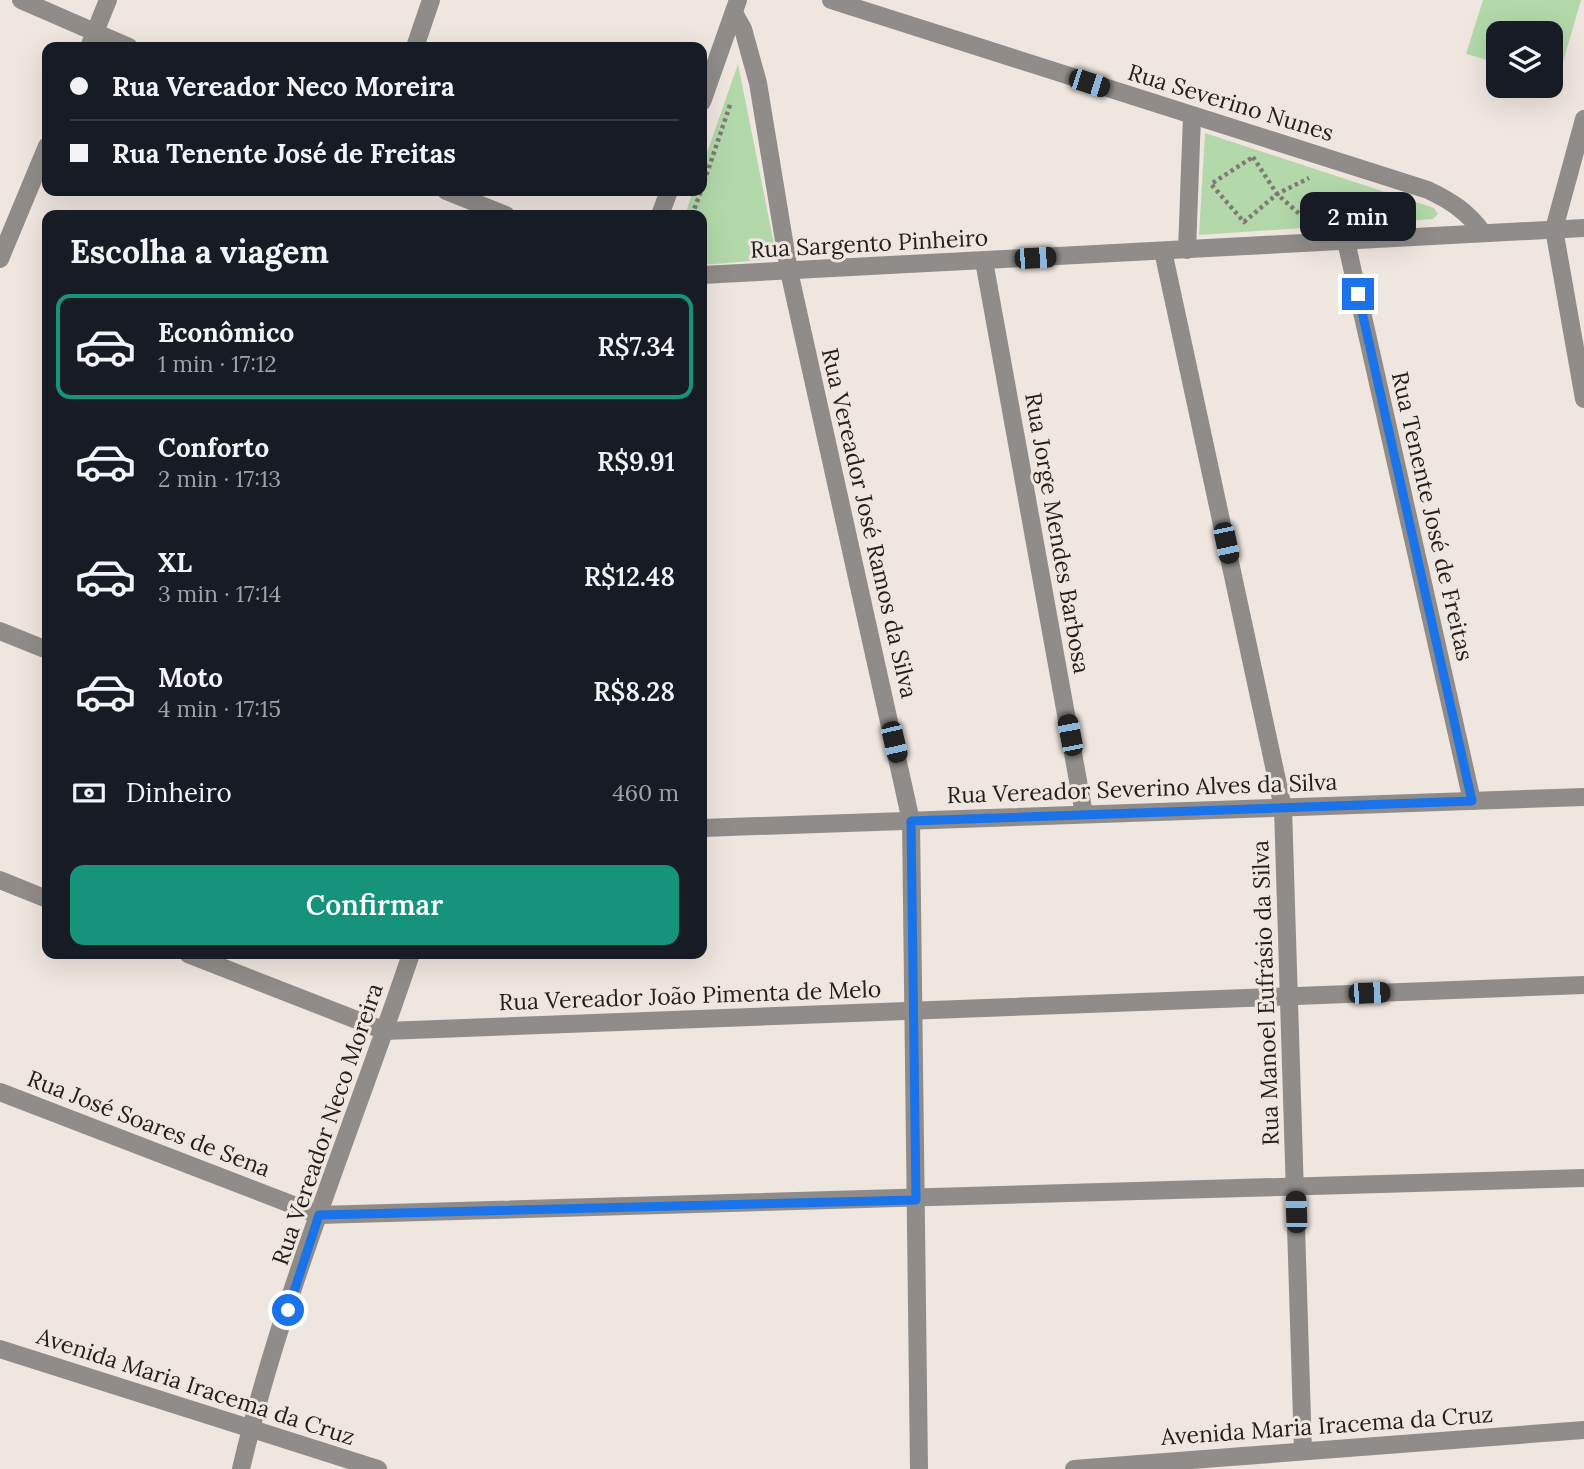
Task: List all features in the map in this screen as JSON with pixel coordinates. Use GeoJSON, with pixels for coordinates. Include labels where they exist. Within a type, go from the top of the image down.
{"type":"FeatureCollection","features":[{"type":"Feature","properties":{"kind":"street"},"geometry":{"type":"LineString","coordinates":[[21,0],[92,39],[108,0]]}},
{"type":"Feature","properties":{"kind":"street"},"geometry":{"type":"LineString","coordinates":[[417,42],[431,0]]}},
{"type":"Feature","properties":{"kind":"street","name":"Rua Severino Nunes"},"geometry":{"type":"LineString","coordinates":[[831,0],[1428,190],[1453,202],[1471,216],[1483,233]]}},
{"type":"Feature","properties":{"kind":"street"},"geometry":{"type":"LineString","coordinates":[[707,88],[736,6]]}},
{"type":"Feature","properties":{"kind":"street","name":"Rua Vereador José Ramos da Silva"},"geometry":{"type":"LineString","coordinates":[[736,6],[758,83],[789,271],[911,821],[919,1469]]}},
{"type":"Feature","properties":{"kind":"street"},"geometry":{"type":"LineString","coordinates":[[1187,250],[1192,116]]}},
{"type":"Feature","properties":{"kind":"street"},"geometry":{"type":"LineString","coordinates":[[1584,120],[1554,229],[1584,399]]}},
{"type":"Feature","properties":{"kind":"street"},"geometry":{"type":"LineString","coordinates":[[0,259],[42,158]]}},
{"type":"Feature","properties":{"kind":"street"},"geometry":{"type":"LineString","coordinates":[[458,196],[494,210]]}},
{"type":"Feature","properties":{"kind":"street","name":"Rua Sargento Pinheiro"},"geometry":{"type":"LineString","coordinates":[[707,275],[1584,228]]}},
{"type":"Feature","properties":{"kind":"street","name":"Rua Tenente José de Freitas"},"geometry":{"type":"LineString","coordinates":[[1346,241],[1472,801]]}},
{"type":"Feature","properties":{"kind":"street","name":"Rua Manoel Eufrásio da Silva"},"geometry":{"type":"LineString","coordinates":[[1163,251],[1283,808],[1303,1451]]}},
{"type":"Feature","properties":{"kind":"street","name":"Rua Jorge Mendes Barbosa"},"geometry":{"type":"LineString","coordinates":[[984,261],[1084,814]]}},
{"type":"Feature","properties":{"kind":"street"},"geometry":{"type":"LineString","coordinates":[[0,631],[42,648]]}},
{"type":"Feature","properties":{"kind":"street","name":"Rua Vereador Severino Alves da Silva"},"geometry":{"type":"LineString","coordinates":[[707,828],[1584,797]]}},
{"type":"Feature","properties":{"kind":"street"},"geometry":{"type":"LineString","coordinates":[[0,880],[42,897]]}},
{"type":"Feature","properties":{"kind":"street"},"geometry":{"type":"LineString","coordinates":[[200,959],[385,1031]]}},
{"type":"Feature","properties":{"kind":"street","name":"Rua Vereador Neco Moreira"},"geometry":{"type":"LineString","coordinates":[[241,1469],[250,1429],[319,1215],[409,959]]}},
{"type":"Feature","properties":{"kind":"street","name":"Rua Vereador João Pimenta de Melo"},"geometry":{"type":"LineString","coordinates":[[385,1031],[1584,985]]}},
{"type":"Feature","properties":{"kind":"street","name":"Rua José Soares de Sena"},"geometry":{"type":"LineString","coordinates":[[0,1092],[319,1215]]}},
{"type":"Feature","properties":{"kind":"street"},"geometry":{"type":"LineString","coordinates":[[319,1215],[916,1200],[1584,1178]]}},
{"type":"Feature","properties":{"kind":"street","name":"Avenida Maria Iracema da Cruz"},"geometry":{"type":"LineString","coordinates":[[0,1349],[378,1469]]}},
{"type":"Feature","properties":{"kind":"street","name":"Avenida Maria Iracema da Cruz"},"geometry":{"type":"LineString","coordinates":[[1074,1469],[1584,1430]]}},
{"type":"Feature","properties":{"kind":"path"},"geometry":{"type":"LineString","coordinates":[[707,172],[734,93],[737,107]]}},
{"type":"Feature","properties":{"kind":"path"},"geometry":{"type":"LineString","coordinates":[[1240,153],[1265,161]]}},
{"type":"Feature","properties":{"kind":"path"},"geometry":{"type":"LineString","coordinates":[[1211,184],[1252,157]]}},
{"type":"Feature","properties":{"kind":"path"},"geometry":{"type":"LineString","coordinates":[[1252,157],[1277,194],[1304,219]]}},
{"type":"Feature","properties":{"kind":"path"},"geometry":{"type":"LineString","coordinates":[[1210,198],[1212,171]]}},
{"type":"Feature","properties":{"kind":"path"},"geometry":{"type":"LineString","coordinates":[[1244,222],[1277,194],[1313,177],[1301,173]]}},
{"type":"Feature","properties":{"kind":"path"},"geometry":{"type":"LineString","coordinates":[[1211,184],[1244,222]]}},
{"type":"Feature","properties":{"kind":"path"},"geometry":{"type":"LineString","coordinates":[[1292,220],[1318,218]]}},
{"type":"Feature","properties":{"kind":"path"},"geometry":{"type":"LineString","coordinates":[[1232,223],[1256,222]]}},
{"type":"Feature","properties":{"kind":"green space"},"geometry":{"type":"Polygon","coordinates":[[[1483,0],[1581,0],[1563,62],[1563,21],[1486,21],[1486,60],[1466,54],[1483,0]]]}},
{"type":"Feature","properties":{"kind":"green space"},"geometry":{"type":"Polygon","coordinates":[[[738,64],[777,259],[707,265],[707,210],[687,210],[691,196],[707,196],[707,153],[738,64]]]}},
{"type":"Feature","properties":{"kind":"green space"},"geometry":{"type":"Polygon","coordinates":[[[1205,133],[1434,208],[1438,214],[1433,219],[1199,235],[1205,133]]]}},
{"type":"Feature","properties":{"kind":"route"},"geometry":{"type":"LineString","coordinates":[[288,1310],[319,1215],[916,1200],[911,821],[1472,801],[1358,294]]}}]}
